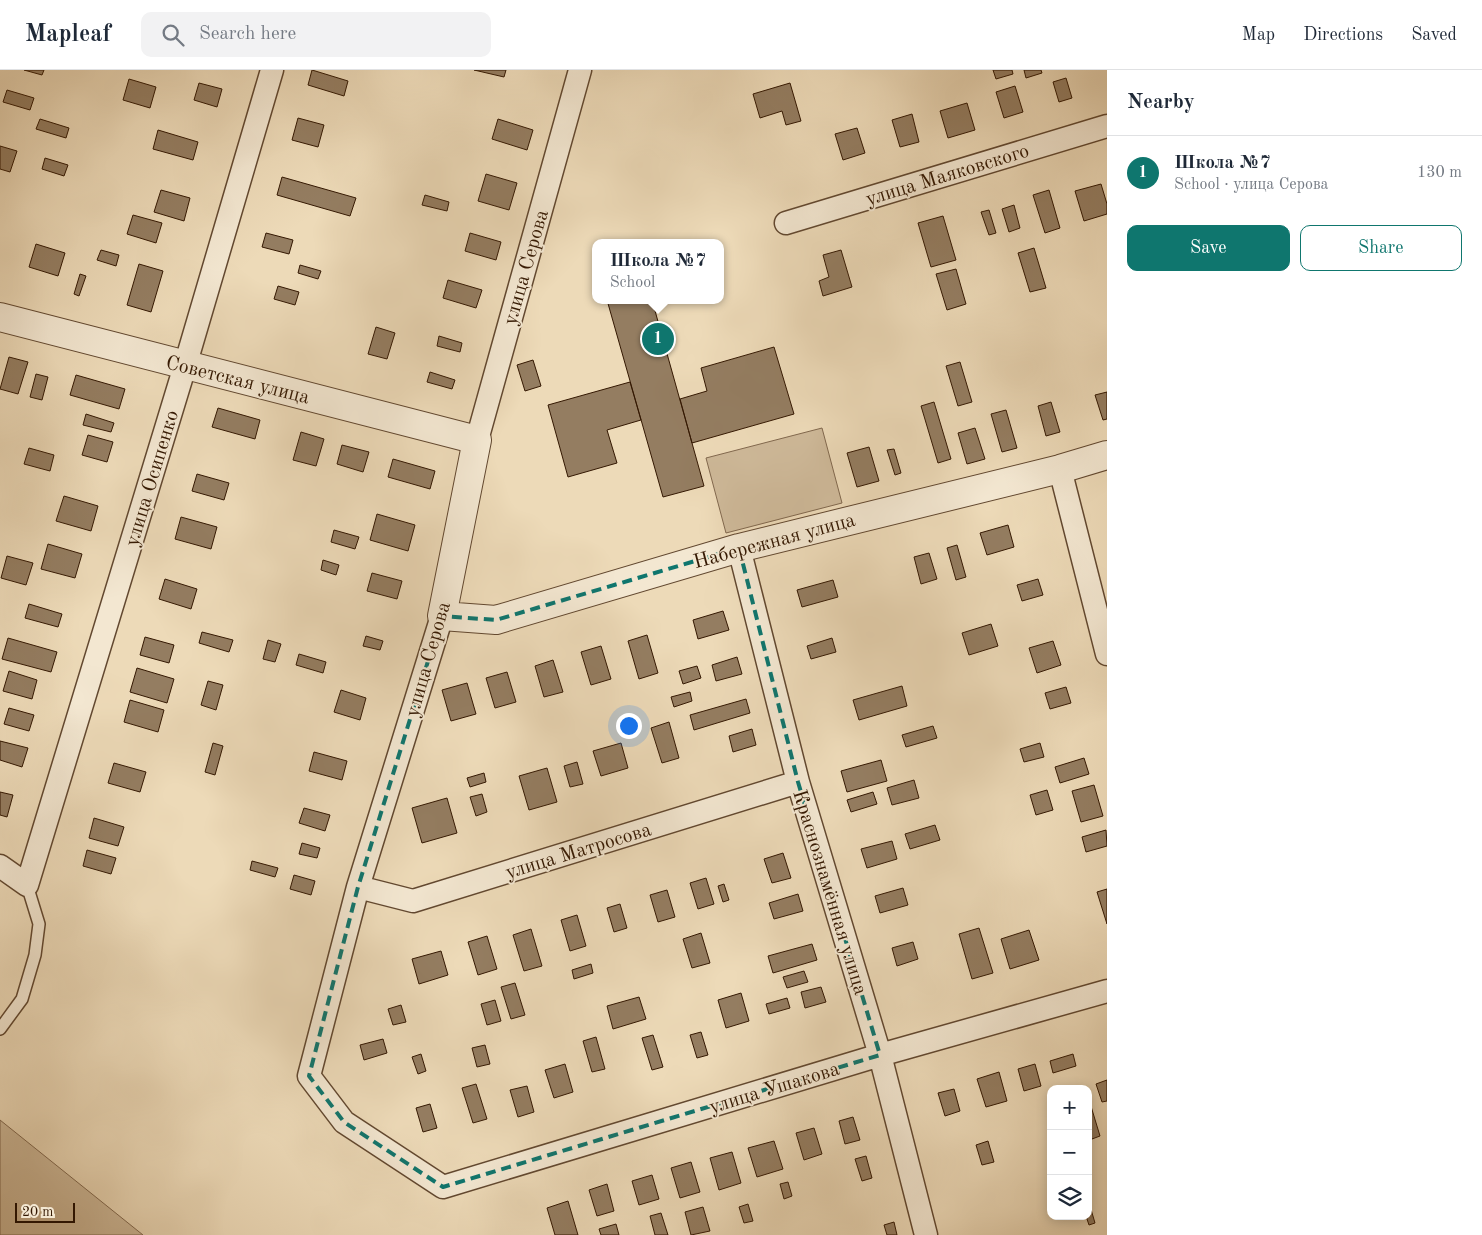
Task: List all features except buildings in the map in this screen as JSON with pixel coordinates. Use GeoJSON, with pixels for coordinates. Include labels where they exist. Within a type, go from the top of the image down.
{"type":"FeatureCollection","features":[{"type":"Feature","properties":{"kind":"street","name":"улица Осипенко"},"geometry":{"type":"LineString","coordinates":[[27,885],[185,366],[272,70]]}},
{"type":"Feature","properties":{"kind":"street","name":"улица Серова"},"geometry":{"type":"LineString","coordinates":[[443,1186],[344,1122],[309,1076],[358,887],[442,616],[476,440],[580,70]]}},
{"type":"Feature","properties":{"kind":"street","name":"улица Маяковского"},"geometry":{"type":"LineString","coordinates":[[786,223],[1107,126]]}},
{"type":"Feature","properties":{"kind":"street","name":"Советская улица"},"geometry":{"type":"LineString","coordinates":[[0,317],[476,440]]}},
{"type":"Feature","properties":{"kind":"street","name":"Набережная улица"},"geometry":{"type":"LineString","coordinates":[[442,616],[496,620],[739,548],[1060,469],[1107,455]]}},
{"type":"Feature","properties":{"kind":"street"},"geometry":{"type":"LineString","coordinates":[[1060,469],[1107,654]]}},
{"type":"Feature","properties":{"kind":"street","name":"Краснознамённая улица"},"geometry":{"type":"LineString","coordinates":[[739,548],[798,782],[880,1055],[926,1235]]}},
{"type":"Feature","properties":{"kind":"street","name":"улица Матросова"},"geometry":{"type":"LineString","coordinates":[[358,887],[413,901],[798,782]]}},
{"type":"Feature","properties":{"kind":"street"},"geometry":{"type":"LineString","coordinates":[[0,866],[27,885]]}},
{"type":"Feature","properties":{"kind":"street","name":"улица Ушакова"},"geometry":{"type":"LineString","coordinates":[[443,1186],[880,1055],[1107,991]]}},
{"type":"Feature","properties":{"kind":"lane"},"geometry":{"type":"LineString","coordinates":[[0,1029],[22,999],[35,954],[39,924],[27,885]]}},
{"type":"Feature","properties":{"kind":"highlighted area"},"geometry":{"type":"Polygon","coordinates":[[[739,548],[798,782],[880,1055],[443,1187],[344,1122],[309,1076],[358,887],[442,616],[496,620],[739,548]]]}},
{"type":"Feature","properties":{"kind":"shaded area"},"geometry":{"type":"Polygon","coordinates":[[[822,428],[842,503],[726,533],[706,458],[822,428]]]}},
{"type":"Feature","properties":{"kind":"shaded area"},"geometry":{"type":"Polygon","coordinates":[[[0,1120],[143,1235],[0,1235],[0,1120]]]}},
{"type":"Feature","properties":{"kind":"place","name":"Школа №7"},"geometry":{"type":"Point","coordinates":[658,339]}}]}
